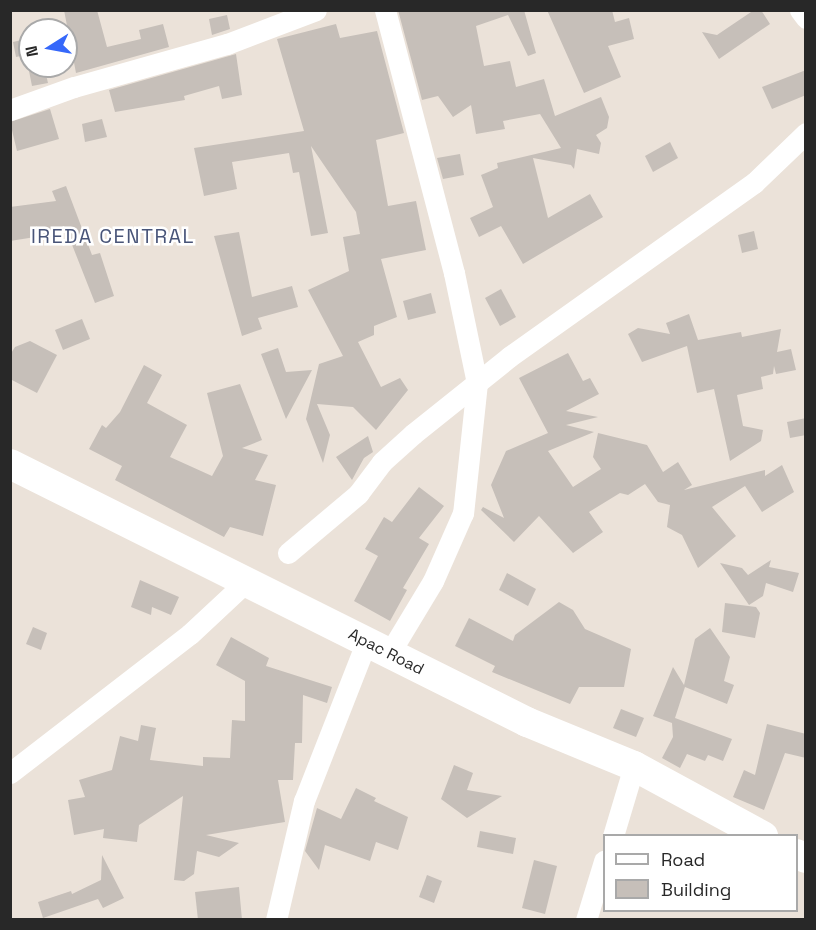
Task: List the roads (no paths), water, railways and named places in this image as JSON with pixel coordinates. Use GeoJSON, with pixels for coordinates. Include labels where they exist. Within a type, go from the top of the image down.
{"type":"FeatureCollection","features":[{"type":"Feature","properties":{"kind":"main road","name":"Apac Road"},"geometry":{"type":"LineString","coordinates":[[10,464],[150,536],[248,580],[377,648],[527,722],[634,766],[759,834]]}},
{"type":"Feature","properties":{"kind":"street"},"geometry":{"type":"LineString","coordinates":[[10,110],[74,87],[227,44],[316,10]]}},
{"type":"Feature","properties":{"kind":"street"},"geometry":{"type":"LineString","coordinates":[[276,920],[304,801],[377,648],[433,581],[463,513],[477,383],[454,273],[385,10]]}},
{"type":"Feature","properties":{"kind":"street"},"geometry":{"type":"LineString","coordinates":[[800,10],[806,18]]}},
{"type":"Feature","properties":{"kind":"street"},"geometry":{"type":"LineString","coordinates":[[288,553],[358,494],[382,462],[413,434],[612,282],[754,183],[806,133]]}},
{"type":"Feature","properties":{"kind":"street"},"geometry":{"type":"LineString","coordinates":[[10,773],[190,634],[248,580]]}},
{"type":"Feature","properties":{"kind":"street"},"geometry":{"type":"LineString","coordinates":[[614,834],[634,766]]}},
{"type":"Feature","properties":{"kind":"street"},"geometry":{"type":"LineString","coordinates":[[586,920],[603,864]]}},
{"type":"Feature","properties":{"kind":"district","name":"IREDA CENTRAL"},"geometry":{"type":"Point","coordinates":[113,236]}}]}
